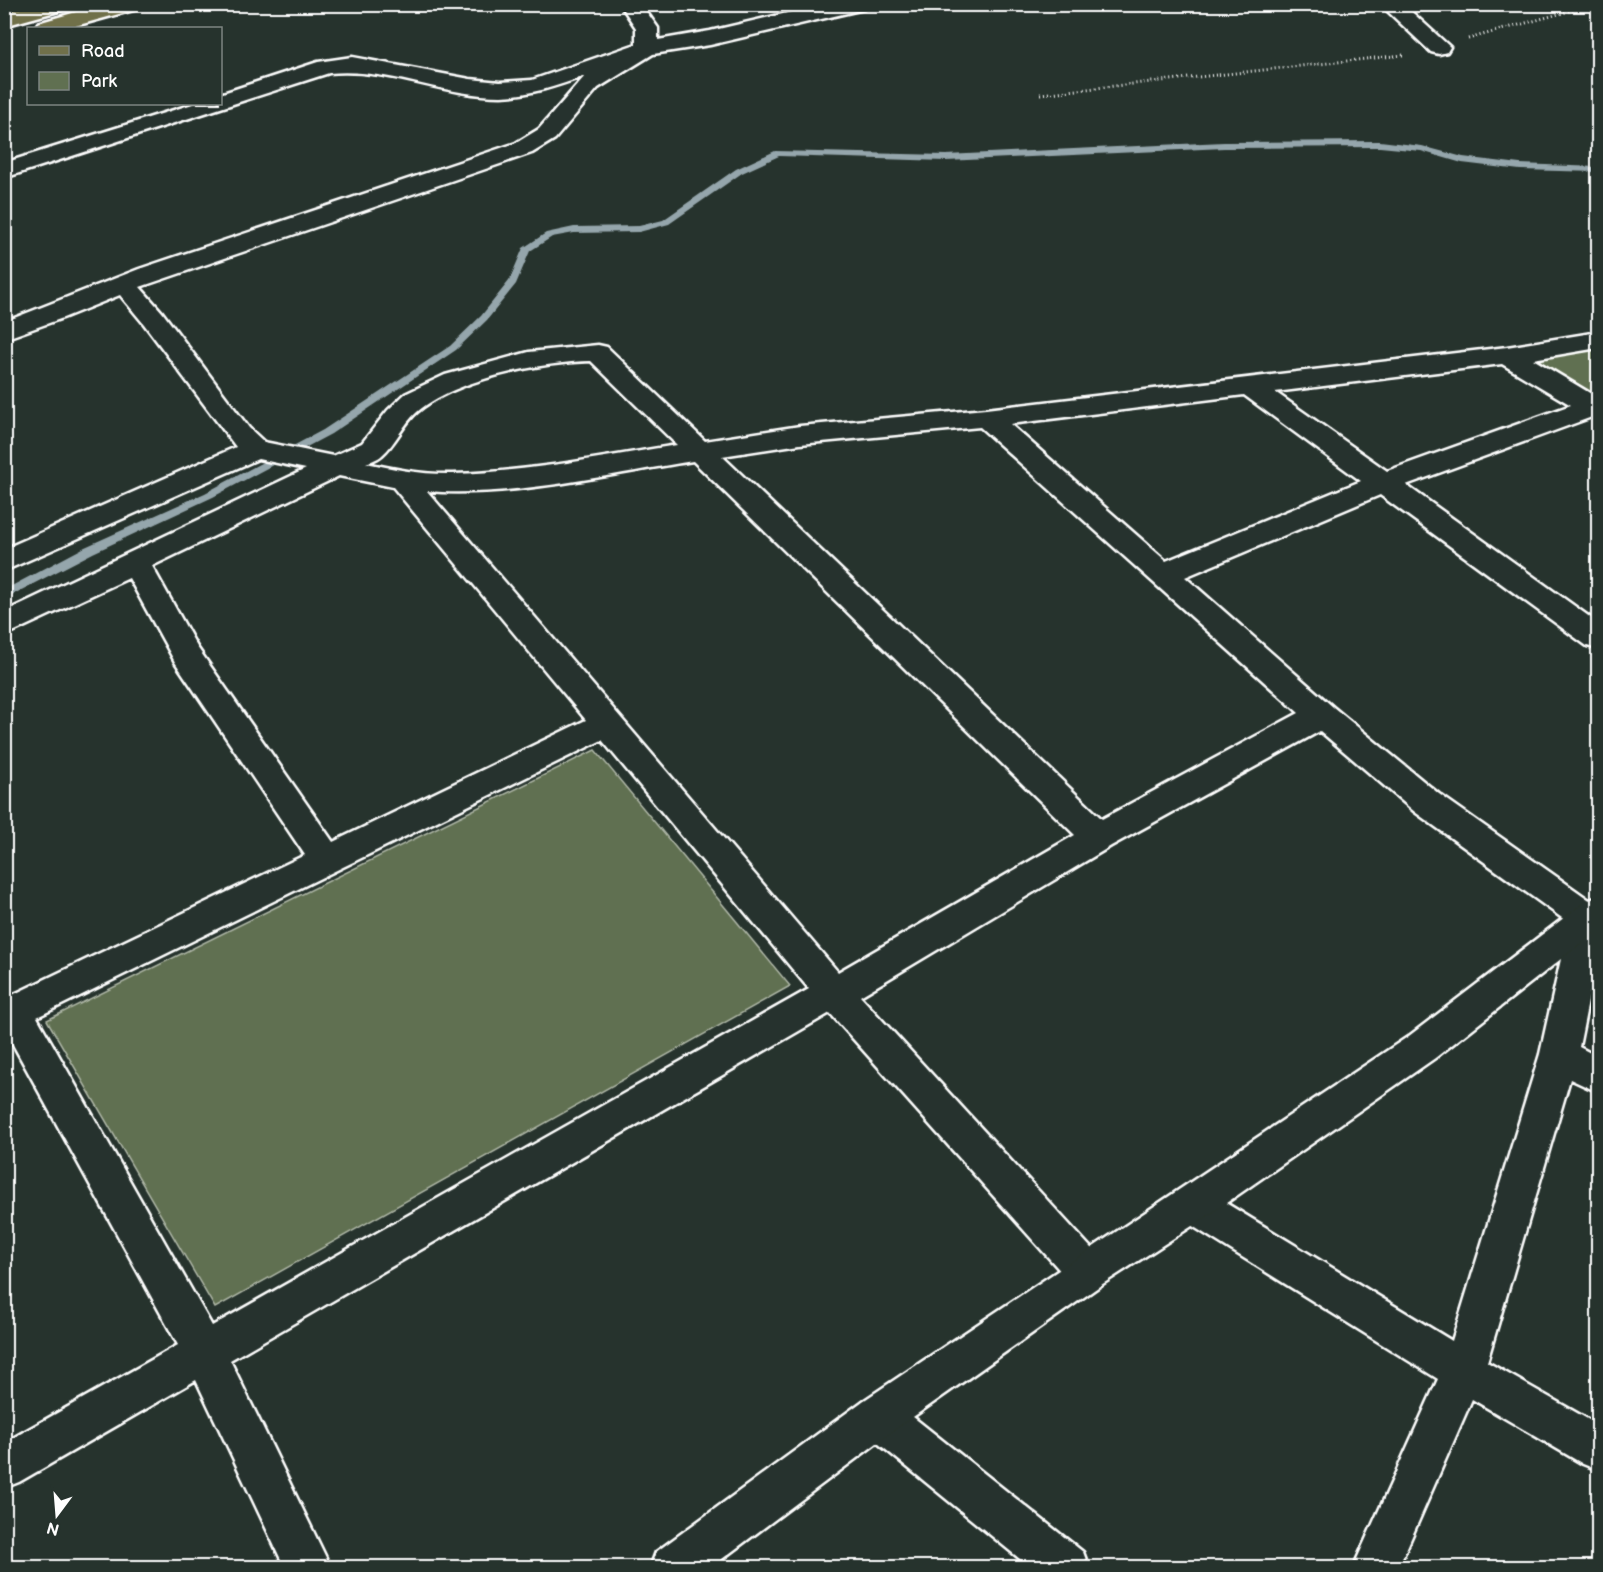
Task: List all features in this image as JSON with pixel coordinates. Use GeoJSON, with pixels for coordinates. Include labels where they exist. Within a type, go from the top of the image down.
{"type":"FeatureCollection","features":[{"type":"Feature","properties":{"kind":"main road"},"geometry":{"type":"LineString","coordinates":[[4,20],[58,4]]}},
{"type":"Feature","properties":{"kind":"main road"},"geometry":{"type":"LineString","coordinates":[[49,27],[129,4]]}},
{"type":"Feature","properties":{"kind":"main road"},"geometry":{"type":"LineString","coordinates":[[4,40],[27,33]]}},
{"type":"Feature","properties":{"kind":"street"},"geometry":{"type":"LineString","coordinates":[[630,4],[647,28],[647,48]]}},
{"type":"Feature","properties":{"kind":"street"},"geometry":{"type":"LineString","coordinates":[[222,101],[326,67],[352,63],[470,86],[500,89],[535,86],[647,48],[710,38],[856,4]]}},
{"type":"Feature","properties":{"kind":"street"},"geometry":{"type":"LineString","coordinates":[[1390,4],[1439,47]]}},
{"type":"Feature","properties":{"kind":"street"},"geometry":{"type":"LineString","coordinates":[[4,331],[159,270],[524,148],[547,134],[590,83],[647,48]]}},
{"type":"Feature","properties":{"kind":"street"},"geometry":{"type":"LineString","coordinates":[[4,171],[211,105]]}},
{"type":"Feature","properties":{"kind":"street"},"geometry":{"type":"LineString","coordinates":[[125,284],[239,434],[255,449],[402,480],[451,484],[533,477],[800,435],[986,418],[1507,355],[1599,340]]}},
{"type":"Feature","properties":{"kind":"street"},"geometry":{"type":"LineString","coordinates":[[4,625],[136,564],[372,449],[414,401],[454,382],[501,366],[575,352],[598,353],[1099,837]]}},
{"type":"Feature","properties":{"kind":"street"},"geometry":{"type":"LineString","coordinates":[[1507,355],[1596,409]]}},
{"type":"Feature","properties":{"kind":"street"},"geometry":{"type":"LineString","coordinates":[[1249,386],[1599,638]]}},
{"type":"Feature","properties":{"kind":"street"},"geometry":{"type":"LineString","coordinates":[[1163,574],[1383,483],[1596,409]]}},
{"type":"Feature","properties":{"kind":"street"},"geometry":{"type":"LineString","coordinates":[[986,418],[1322,715],[1426,803],[1593,914]]}},
{"type":"Feature","properties":{"kind":"street"},"geometry":{"type":"LineString","coordinates":[[4,561],[255,449]]}},
{"type":"Feature","properties":{"kind":"street"},"geometry":{"type":"LineString","coordinates":[[402,480],[834,993],[1087,1272]]}},
{"type":"Feature","properties":{"kind":"street"},"geometry":{"type":"LineString","coordinates":[[136,564],[186,654],[326,859]]}},
{"type":"Feature","properties":{"kind":"street"},"geometry":{"type":"LineString","coordinates":[[4,1467],[834,993],[1099,837],[1322,715]]}},
{"type":"Feature","properties":{"kind":"street"},"geometry":{"type":"LineString","coordinates":[[309,1568],[204,1352],[9,1003],[326,859],[607,724]]}},
{"type":"Feature","properties":{"kind":"street"},"geometry":{"type":"LineString","coordinates":[[1375,1568],[1463,1371],[1558,1054],[1593,914]]}},
{"type":"Feature","properties":{"kind":"street"},"geometry":{"type":"LineString","coordinates":[[672,1568],[878,1416],[1087,1272],[1192,1204],[1422,1047],[1593,914]]}},
{"type":"Feature","properties":{"kind":"street"},"geometry":{"type":"LineString","coordinates":[[1558,1054],[1599,1076]]}},
{"type":"Feature","properties":{"kind":"street"},"geometry":{"type":"LineString","coordinates":[[1192,1204],[1463,1371],[1599,1449]]}},
{"type":"Feature","properties":{"kind":"street"},"geometry":{"type":"LineString","coordinates":[[878,1416],[1066,1568]]}},
{"type":"Feature","properties":{"kind":"path"},"geometry":{"type":"LineString","coordinates":[[1040,94],[1412,54],[1595,4]]}},
{"type":"Feature","properties":{"kind":"green space"},"geometry":{"type":"Polygon","coordinates":[[[1598,349],[1598,397],[1534,359],[1598,349]]]}},
{"type":"Feature","properties":{"kind":"green space"},"geometry":{"type":"Polygon","coordinates":[[[595,750],[790,986],[215,1308],[47,1020],[595,750]]]}},
{"type":"Feature","properties":{"kind":"waterway"},"geometry":{"type":"LineString","coordinates":[[4,595],[89,550],[209,495],[327,432],[453,348],[484,318],[513,282],[526,250],[549,235],[574,230],[639,229],[666,222],[739,171],[778,153],[946,158],[1224,145],[1380,144],[1422,149],[1462,160],[1520,167],[1598,170]]}}]}
